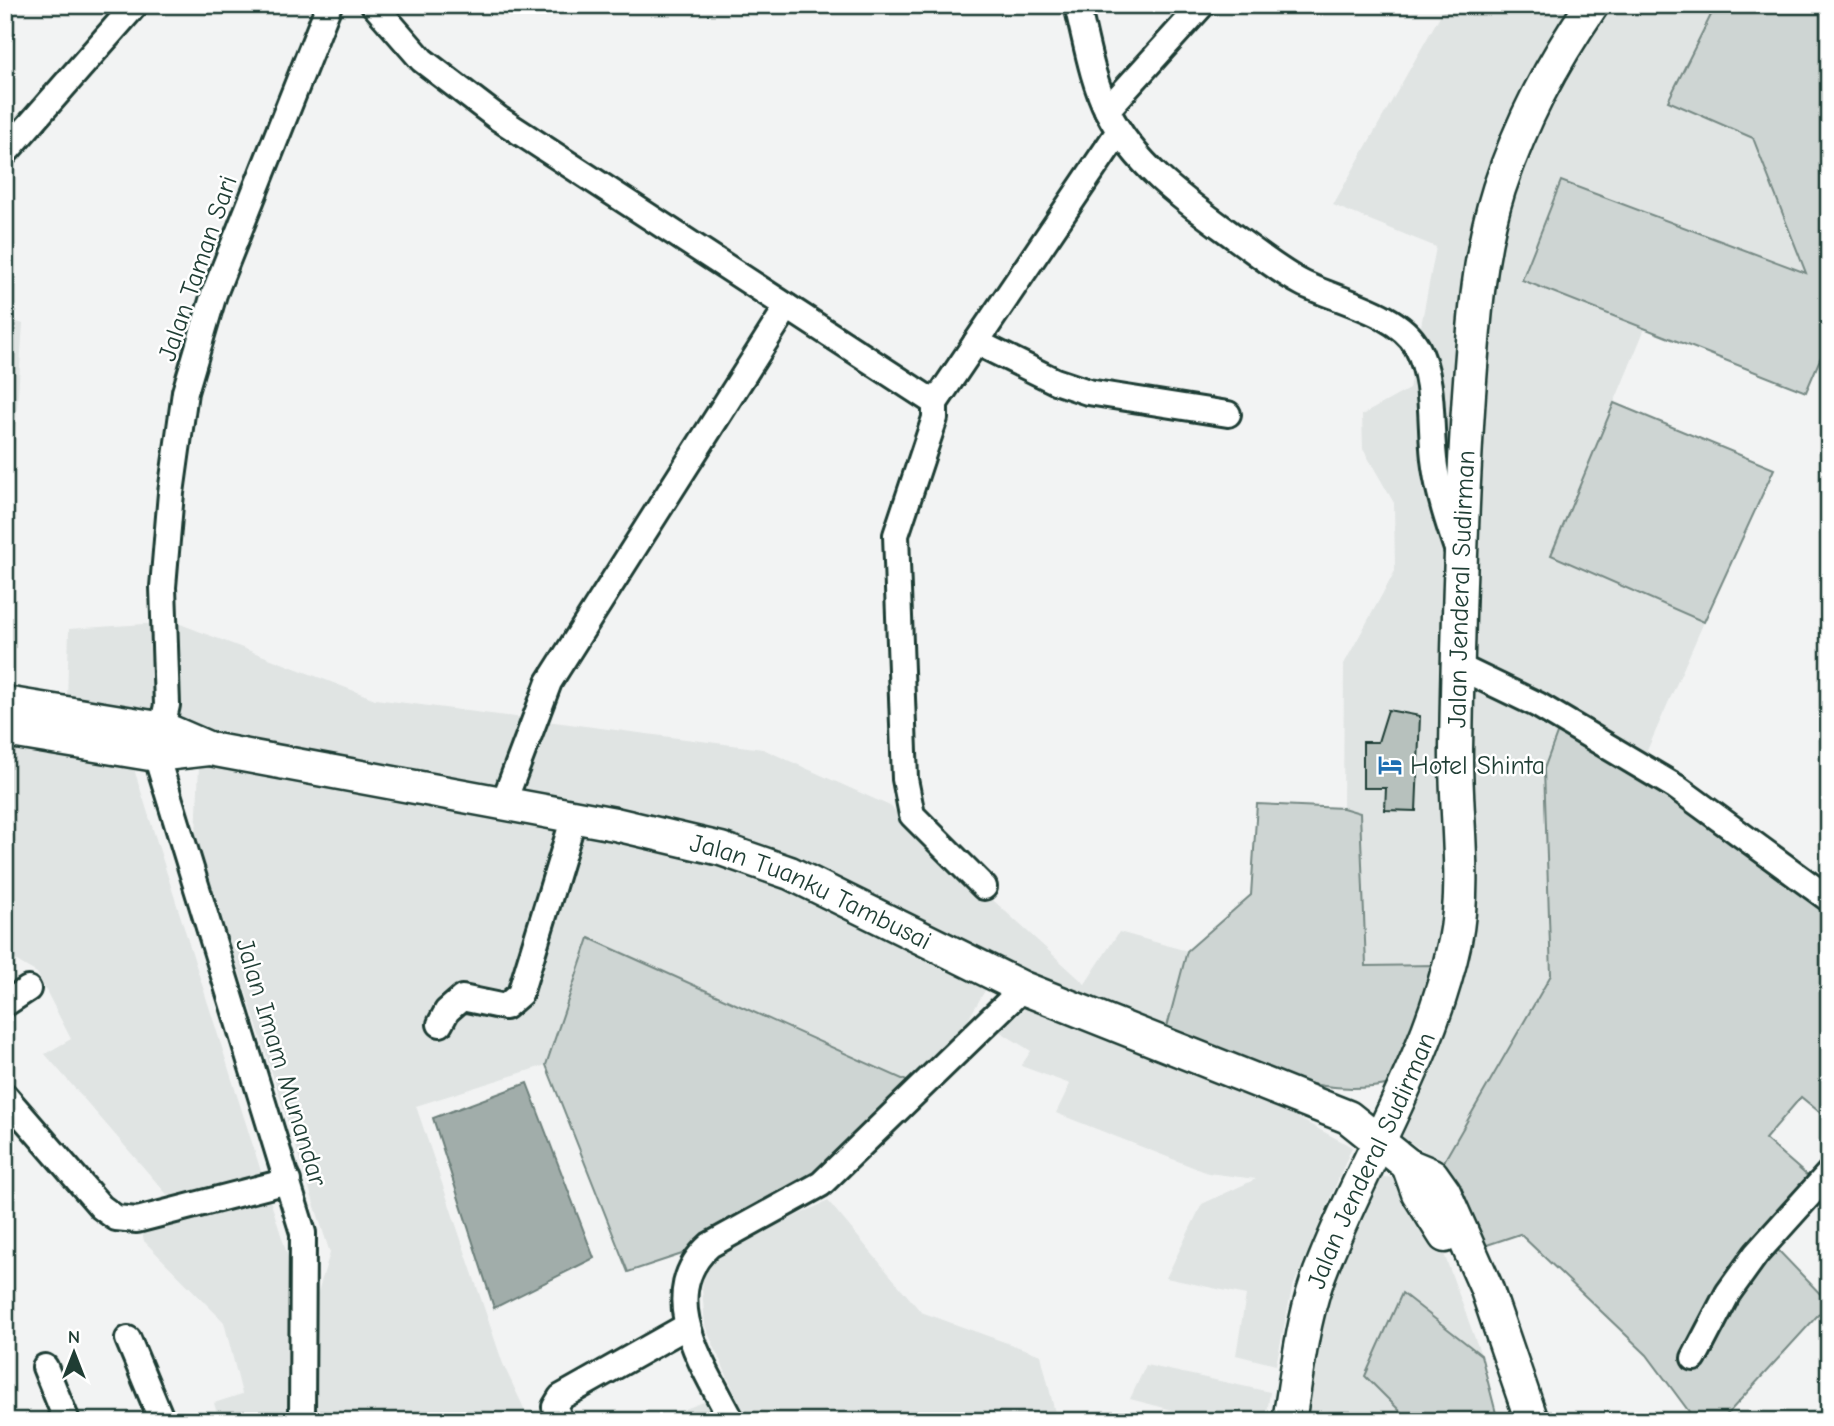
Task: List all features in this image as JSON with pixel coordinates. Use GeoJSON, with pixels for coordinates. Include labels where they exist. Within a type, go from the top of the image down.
{"type":"FeatureCollection","features":[{"type":"Feature","properties":{"kind":"main road","name":"Jalan Jenderal Sudirman"},"geometry":{"type":"LineString","coordinates":[[1289,1421],[1310,1299],[1377,1140],[1416,1066],[1440,1001],[1456,936],[1459,871],[1457,666],[1460,557],[1474,328],[1482,263],[1499,192],[1525,121],[1552,65],[1592,5]]}},
{"type":"Feature","properties":{"kind":"main road","name":"Jalan Tuanku Tambusai"},"geometry":{"type":"LineString","coordinates":[[5,704],[160,742]]}},
{"type":"Feature","properties":{"kind":"main road","name":"Jalan Tuanku Tambusai"},"geometry":{"type":"LineString","coordinates":[[5,730],[210,748],[574,817],[721,849],[790,873],[1023,988],[1348,1117],[1408,1165],[1432,1175],[1444,1192],[1486,1287],[1532,1421]]}},
{"type":"Feature","properties":{"kind":"main road"},"geometry":{"type":"LineString","coordinates":[[1408,1165],[1418,1193],[1455,1254],[1516,1421]]}},
{"type":"Feature","properties":{"kind":"street"},"geometry":{"type":"LineString","coordinates":[[5,153],[135,5]]}},
{"type":"Feature","properties":{"kind":"street","name":"Jalan Taman Sari"},"geometry":{"type":"LineString","coordinates":[[160,742],[167,705],[163,587],[171,493],[185,392],[214,294],[328,5]]}},
{"type":"Feature","properties":{"kind":"street"},"geometry":{"type":"LineString","coordinates":[[374,5],[422,60],[498,118],[935,403]]}},
{"type":"Feature","properties":{"kind":"street"},"geometry":{"type":"LineString","coordinates":[[1077,5],[1095,76],[1113,120],[1140,160],[1178,195],[1262,257],[1301,282],[1390,322],[1404,332],[1416,346],[1426,382],[1435,468],[1460,557]]}},
{"type":"Feature","properties":{"kind":"street"},"geometry":{"type":"LineString","coordinates":[[984,887],[912,815],[905,779],[896,535],[935,418],[935,403],[976,342],[1113,120],[1202,5]]}},
{"type":"Feature","properties":{"kind":"street"},"geometry":{"type":"LineString","coordinates":[[503,804],[549,682],[787,307]]}},
{"type":"Feature","properties":{"kind":"street"},"geometry":{"type":"LineString","coordinates":[[976,342],[1055,381],[1088,392],[1228,414]]}},
{"type":"Feature","properties":{"kind":"street"},"geometry":{"type":"LineString","coordinates":[[1457,666],[1538,705],[1676,787],[1829,899]]}},
{"type":"Feature","properties":{"kind":"street","name":"Jalan Imam Munandar"},"geometry":{"type":"LineString","coordinates":[[160,742],[303,1233],[305,1263],[302,1421]]}},
{"type":"Feature","properties":{"kind":"street"},"geometry":{"type":"LineString","coordinates":[[440,1024],[447,1011],[462,998],[505,1007],[520,993],[574,817]]}},
{"type":"Feature","properties":{"kind":"street"},"geometry":{"type":"LineString","coordinates":[[732,1421],[687,1326],[684,1293],[687,1274],[694,1258],[710,1245],[821,1184],[1023,988]]}},
{"type":"Feature","properties":{"kind":"street"},"geometry":{"type":"LineString","coordinates":[[5,1004],[28,989]]}},
{"type":"Feature","properties":{"kind":"street"},"geometry":{"type":"LineString","coordinates":[[5,1096],[101,1207],[117,1218],[137,1220],[288,1181]]}},
{"type":"Feature","properties":{"kind":"street"},"geometry":{"type":"LineString","coordinates":[[1694,1358],[1728,1293],[1749,1264],[1829,1173]]}},
{"type":"Feature","properties":{"kind":"street"},"geometry":{"type":"LineString","coordinates":[[560,1421],[555,1406],[561,1397],[687,1326]]}},
{"type":"Feature","properties":{"kind":"street"},"geometry":{"type":"LineString","coordinates":[[128,1339],[162,1421]]}},
{"type":"Feature","properties":{"kind":"street"},"geometry":{"type":"LineString","coordinates":[[45,1367],[67,1421]]}},
{"type":"Feature","properties":{"kind":"shaded area"},"geometry":{"type":"Polygon","coordinates":[[[1446,5],[1578,5],[1480,217],[1446,935],[1436,965],[1366,967],[1360,813],[1343,808],[1344,664],[1395,571],[1394,503],[1363,449],[1362,415],[1409,389],[1436,247],[1333,205],[1446,5]]]}},
{"type":"Feature","properties":{"kind":"shaded area"},"geometry":{"type":"Polygon","coordinates":[[[1602,5],[1716,5],[1668,101],[1753,138],[1806,273],[1561,181],[1522,280],[1646,326],[1551,555],[1704,622],[1638,771],[1544,769],[1551,975],[1443,1163],[1395,1133],[1468,938],[1464,678],[1487,307],[1510,195],[1562,70],[1602,5]]]}},
{"type":"Feature","properties":{"kind":"shaded area"},"geometry":{"type":"Polygon","coordinates":[[[1716,5],[1829,5],[1829,338],[1806,392],[1522,280],[1561,181],[1806,273],[1753,138],[1668,101],[1716,5]]]}},
{"type":"Feature","properties":{"kind":"shaded area"},"geometry":{"type":"Polygon","coordinates":[[[5,318],[23,324],[14,449],[5,448],[5,318]]]}},
{"type":"Feature","properties":{"kind":"shaded area"},"geometry":{"type":"Polygon","coordinates":[[[1614,403],[1774,469],[1704,622],[1551,555],[1614,403]]]}},
{"type":"Feature","properties":{"kind":"shaded area"},"geometry":{"type":"Polygon","coordinates":[[[5,464],[13,464],[5,596],[5,464]]]}},
{"type":"Feature","properties":{"kind":"shaded area"},"geometry":{"type":"Polygon","coordinates":[[[175,622],[375,699],[763,749],[890,806],[1085,984],[1119,932],[1187,951],[1167,1027],[1029,978],[578,803],[67,701],[69,629],[175,622]]]}},
{"type":"Feature","properties":{"kind":"shaded area"},"geometry":{"type":"Polygon","coordinates":[[[1558,731],[1638,771],[1829,906],[1829,1120],[1801,1097],[1765,1139],[1826,1192],[1777,1249],[1829,1303],[1721,1421],[1696,1421],[1647,1355],[1520,1234],[1481,1247],[1443,1163],[1551,975],[1544,769],[1558,731]]]}},
{"type":"Feature","properties":{"kind":"shaded area"},"geometry":{"type":"Polygon","coordinates":[[[5,740],[127,761],[134,769],[289,1260],[287,1421],[219,1421],[214,1403],[242,1394],[224,1322],[144,1241],[138,1214],[177,1206],[45,1054],[71,1039],[37,973],[5,954],[5,740]]]}},
{"type":"Feature","properties":{"kind":"shaded area"},"geometry":{"type":"Polygon","coordinates":[[[199,765],[616,833],[780,880],[987,987],[960,1034],[909,1082],[590,938],[546,1065],[416,1106],[503,1364],[530,1421],[312,1421],[317,1295],[330,1253],[196,837],[199,765]]]}},
{"type":"Feature","properties":{"kind":"shaded area"},"geometry":{"type":"Polygon","coordinates":[[[1257,804],[1343,808],[1360,813],[1366,966],[1436,965],[1417,1025],[1391,1084],[1361,1088],[1303,1082],[1248,1064],[1167,1027],[1187,951],[1251,895],[1257,804]]]}},
{"type":"Feature","properties":{"kind":"shaded area"},"geometry":{"type":"Polygon","coordinates":[[[589,938],[909,1082],[818,1172],[701,1238],[685,1253],[628,1272],[546,1065],[589,938]]]}},
{"type":"Feature","properties":{"kind":"shaded area"},"geometry":{"type":"Polygon","coordinates":[[[1027,1007],[1248,1091],[1352,1147],[1292,1289],[1276,1365],[1236,1355],[1246,1295],[1166,1278],[1202,1204],[1256,1179],[1208,1173],[1056,1113],[1070,1084],[1021,1066],[1031,1051],[999,1031],[1027,1007]]]}},
{"type":"Feature","properties":{"kind":"shaded area"},"geometry":{"type":"Polygon","coordinates":[[[527,1083],[594,1258],[494,1308],[433,1118],[527,1083]]]}},
{"type":"Feature","properties":{"kind":"shaded area"},"geometry":{"type":"Polygon","coordinates":[[[1395,1178],[1419,1205],[1443,1251],[1481,1355],[1402,1293],[1365,1376],[1410,1421],[1304,1421],[1329,1281],[1374,1179],[1395,1178]]]}},
{"type":"Feature","properties":{"kind":"shaded area"},"geometry":{"type":"Polygon","coordinates":[[[828,1201],[921,1312],[1041,1355],[1057,1421],[747,1421],[705,1326],[702,1289],[705,1266],[721,1251],[828,1201]]]}},
{"type":"Feature","properties":{"kind":"shaded area"},"geometry":{"type":"Polygon","coordinates":[[[1402,1293],[1481,1355],[1498,1421],[1410,1421],[1365,1376],[1402,1293]]]}},
{"type":"Feature","properties":{"kind":"shaded area"},"geometry":{"type":"Polygon","coordinates":[[[1146,1365],[1270,1392],[1266,1421],[1182,1421],[1184,1413],[1130,1399],[1146,1365]]]}},
{"type":"Feature","properties":{"kind":"shaded area"},"geometry":{"type":"Polygon","coordinates":[[[714,1398],[724,1421],[654,1421],[714,1398]]]}},
{"type":"Feature","properties":{"kind":"building","name":"Hotel Shinta"},"geometry":{"type":"Polygon","coordinates":[[[1388,710],[1420,716],[1416,811],[1385,810],[1386,788],[1363,788],[1363,742],[1378,742],[1388,710]]]}},
{"type":"Feature","properties":{"kind":"place","name":"Hotel Shinta"},"geometry":{"type":"Point","coordinates":[1390,765]}}]}
